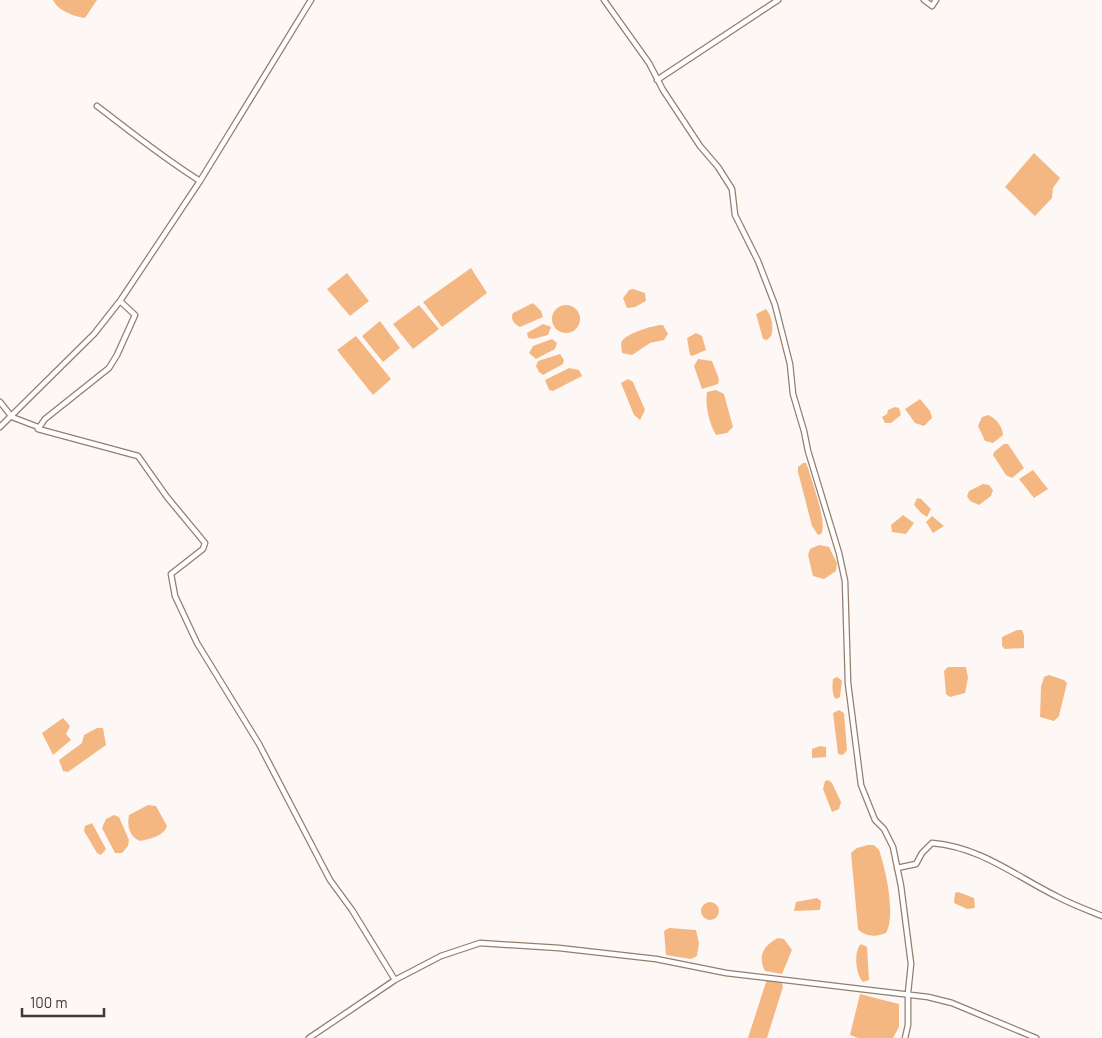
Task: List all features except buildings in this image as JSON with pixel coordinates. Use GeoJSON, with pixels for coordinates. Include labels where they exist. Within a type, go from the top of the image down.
{"type":"FeatureCollection","features":[{"type":"Feature","properties":{"kind":"street"},"geometry":{"type":"LineString","coordinates":[[0,427],[94,334],[120,301],[200,181],[311,0]]}},
{"type":"Feature","properties":{"kind":"street"},"geometry":{"type":"LineString","coordinates":[[604,0],[649,63],[657,80],[732,189],[735,215],[758,261],[775,305],[790,364],[793,394],[808,451],[840,554],[845,581],[848,683],[861,785],[874,820],[884,829],[893,847],[897,868],[911,964],[908,993],[908,1025],[905,1038]]}},
{"type":"Feature","properties":{"kind":"street"},"geometry":{"type":"LineString","coordinates":[[657,80],[778,0]]}},
{"type":"Feature","properties":{"kind":"street"},"geometry":{"type":"LineString","coordinates":[[924,0],[932,6],[936,0]]}},
{"type":"Feature","properties":{"kind":"street"},"geometry":{"type":"LineString","coordinates":[[97,106],[146,142],[158,154],[200,181]]}},
{"type":"Feature","properties":{"kind":"street"},"geometry":{"type":"LineString","coordinates":[[38,427],[109,368],[133,324],[135,315],[120,301]]}},
{"type":"Feature","properties":{"kind":"street"},"geometry":{"type":"LineString","coordinates":[[0,402],[12,416],[38,427],[40,431],[119,449],[138,456],[167,497],[205,543],[203,549],[171,574],[175,596],[197,643],[259,744],[330,880],[352,910],[395,980]]}},
{"type":"Feature","properties":{"kind":"street"},"geometry":{"type":"LineString","coordinates":[[897,868],[907,868],[916,864],[922,852],[932,843],[951,844],[1009,868],[1055,896],[1102,916]]}},
{"type":"Feature","properties":{"kind":"street"},"geometry":{"type":"LineString","coordinates":[[309,1038],[395,980],[441,956],[480,943],[559,948],[656,959],[726,973],[908,993],[952,1003],[1036,1038]]}},
{"type":"Feature","properties":{"kind":"shaded area"},"geometry":{"type":"Polygon","coordinates":[[[53,0],[97,0],[85,18],[76,16],[58,7],[53,0]]]}},
{"type":"Feature","properties":{"kind":"shaded area"},"geometry":{"type":"Polygon","coordinates":[[[1034,153],[1060,178],[1053,188],[1052,198],[1035,216],[1005,187],[1034,153]]]}},
{"type":"Feature","properties":{"kind":"shaded area"},"geometry":{"type":"Polygon","coordinates":[[[471,268],[487,293],[442,327],[423,302],[471,268]]]}},
{"type":"Feature","properties":{"kind":"shaded area"},"geometry":{"type":"Polygon","coordinates":[[[347,273],[369,301],[350,316],[327,289],[347,273]]]}},
{"type":"Feature","properties":{"kind":"shaded area"},"geometry":{"type":"Polygon","coordinates":[[[633,289],[645,293],[646,301],[635,307],[627,308],[623,298],[629,290],[633,289]]]}},
{"type":"Feature","properties":{"kind":"shaded area"},"geometry":{"type":"Polygon","coordinates":[[[533,303],[541,311],[543,317],[520,327],[514,323],[512,319],[513,313],[533,303]]]}},
{"type":"Feature","properties":{"kind":"shaded area"},"geometry":{"type":"Polygon","coordinates":[[[419,305],[439,329],[413,349],[393,324],[419,305]]]}},
{"type":"Feature","properties":{"kind":"shaded area"},"geometry":{"type":"Polygon","coordinates":[[[566,305],[576,309],[580,319],[576,329],[566,333],[556,329],[552,319],[556,309],[566,305]]]}},
{"type":"Feature","properties":{"kind":"shaded area"},"geometry":{"type":"Polygon","coordinates":[[[766,309],[770,315],[772,326],[771,336],[767,340],[763,339],[756,314],[766,309]]]}},
{"type":"Feature","properties":{"kind":"shaded area"},"geometry":{"type":"Polygon","coordinates":[[[380,321],[400,348],[383,362],[362,336],[380,321]]]}},
{"type":"Feature","properties":{"kind":"shaded area"},"geometry":{"type":"Polygon","coordinates":[[[543,324],[551,327],[548,335],[533,339],[528,338],[527,333],[543,324]]]}},
{"type":"Feature","properties":{"kind":"shaded area"},"geometry":{"type":"Polygon","coordinates":[[[663,325],[668,334],[664,340],[650,343],[632,355],[622,353],[621,342],[629,335],[654,326],[663,325]]]}},
{"type":"Feature","properties":{"kind":"shaded area"},"geometry":{"type":"Polygon","coordinates":[[[696,333],[702,336],[706,350],[692,356],[690,355],[687,338],[696,333]]]}},
{"type":"Feature","properties":{"kind":"shaded area"},"geometry":{"type":"Polygon","coordinates":[[[356,336],[391,379],[373,395],[337,350],[356,336]]]}},
{"type":"Feature","properties":{"kind":"shaded area"},"geometry":{"type":"Polygon","coordinates":[[[552,339],[557,343],[555,349],[536,359],[529,353],[533,346],[552,339]]]}},
{"type":"Feature","properties":{"kind":"shaded area"},"geometry":{"type":"Polygon","coordinates":[[[560,354],[564,360],[563,364],[543,375],[539,372],[536,366],[538,361],[560,354]]]}},
{"type":"Feature","properties":{"kind":"shaded area"},"geometry":{"type":"Polygon","coordinates":[[[698,359],[712,361],[719,379],[718,384],[702,389],[694,366],[698,359]]]}},
{"type":"Feature","properties":{"kind":"shaded area"},"geometry":{"type":"Polygon","coordinates":[[[569,368],[579,370],[582,376],[553,391],[549,390],[545,380],[569,368]]]}},
{"type":"Feature","properties":{"kind":"shaded area"},"geometry":{"type":"Polygon","coordinates":[[[628,379],[633,382],[645,410],[640,420],[634,415],[621,383],[628,379]]]}},
{"type":"Feature","properties":{"kind":"shaded area"},"geometry":{"type":"Polygon","coordinates":[[[716,390],[724,394],[733,427],[727,433],[716,435],[708,414],[707,392],[716,390]]]}},
{"type":"Feature","properties":{"kind":"shaded area"},"geometry":{"type":"Polygon","coordinates":[[[920,399],[930,411],[932,418],[924,426],[915,423],[905,409],[920,399]]]}},
{"type":"Feature","properties":{"kind":"shaded area"},"geometry":{"type":"Polygon","coordinates":[[[895,407],[899,408],[901,415],[891,423],[885,423],[882,417],[887,414],[888,410],[895,407]]]}},
{"type":"Feature","properties":{"kind":"shaded area"},"geometry":{"type":"Polygon","coordinates":[[[988,415],[996,421],[1003,432],[1003,435],[993,443],[985,441],[978,426],[982,417],[988,415]]]}},
{"type":"Feature","properties":{"kind":"shaded area"},"geometry":{"type":"Polygon","coordinates":[[[1004,444],[1008,444],[1024,468],[1012,478],[1006,475],[993,455],[1004,444]]]}},
{"type":"Feature","properties":{"kind":"shaded area"},"geometry":{"type":"Polygon","coordinates":[[[806,463],[808,468],[821,512],[823,529],[821,534],[818,535],[812,526],[798,472],[798,467],[806,463]]]}},
{"type":"Feature","properties":{"kind":"shaded area"},"geometry":{"type":"Polygon","coordinates":[[[1033,470],[1048,489],[1034,498],[1019,479],[1033,470]]]}},
{"type":"Feature","properties":{"kind":"shaded area"},"geometry":{"type":"Polygon","coordinates":[[[983,484],[989,485],[993,490],[991,496],[979,505],[970,501],[967,496],[969,491],[983,484]]]}},
{"type":"Feature","properties":{"kind":"shaded area"},"geometry":{"type":"Polygon","coordinates":[[[917,498],[921,499],[931,509],[927,517],[914,505],[917,498]]]}},
{"type":"Feature","properties":{"kind":"shaded area"},"geometry":{"type":"Polygon","coordinates":[[[903,515],[914,523],[906,534],[892,532],[891,525],[903,515]]]}},
{"type":"Feature","properties":{"kind":"shaded area"},"geometry":{"type":"Polygon","coordinates":[[[932,516],[944,526],[933,533],[926,522],[932,516]]]}},
{"type":"Feature","properties":{"kind":"shaded area"},"geometry":{"type":"Polygon","coordinates":[[[819,545],[829,547],[837,563],[836,571],[824,579],[813,576],[808,555],[810,549],[819,545]]]}},
{"type":"Feature","properties":{"kind":"shaded area"},"geometry":{"type":"Polygon","coordinates":[[[1017,630],[1022,630],[1024,635],[1024,648],[1005,649],[1002,646],[1002,637],[1017,630]]]}},
{"type":"Feature","properties":{"kind":"shaded area"},"geometry":{"type":"Polygon","coordinates":[[[948,667],[966,667],[968,678],[965,693],[950,697],[946,694],[944,671],[948,667]]]}},
{"type":"Feature","properties":{"kind":"shaded area"},"geometry":{"type":"Polygon","coordinates":[[[1049,675],[1064,680],[1067,683],[1059,716],[1054,721],[1040,717],[1041,687],[1044,677],[1049,675]]]}},
{"type":"Feature","properties":{"kind":"shaded area"},"geometry":{"type":"Polygon","coordinates":[[[837,677],[842,681],[840,697],[836,699],[832,684],[833,679],[837,677]]]}},
{"type":"Feature","properties":{"kind":"shaded area"},"geometry":{"type":"Polygon","coordinates":[[[839,710],[844,713],[847,750],[843,755],[838,754],[833,713],[839,710]]]}},
{"type":"Feature","properties":{"kind":"shaded area"},"geometry":{"type":"Polygon","coordinates":[[[63,718],[70,726],[66,734],[71,740],[53,755],[42,733],[63,718]]]}},
{"type":"Feature","properties":{"kind":"shaded area"},"geometry":{"type":"Polygon","coordinates":[[[97,728],[103,728],[106,745],[68,772],[63,771],[59,760],[82,743],[84,735],[97,728]]]}},
{"type":"Feature","properties":{"kind":"shaded area"},"geometry":{"type":"Polygon","coordinates":[[[820,746],[826,747],[826,757],[812,758],[812,749],[820,746]]]}},
{"type":"Feature","properties":{"kind":"shaded area"},"geometry":{"type":"Polygon","coordinates":[[[828,780],[832,783],[841,802],[839,809],[832,812],[823,789],[825,781],[828,780]]]}},
{"type":"Feature","properties":{"kind":"shaded area"},"geometry":{"type":"Polygon","coordinates":[[[148,805],[156,806],[167,826],[160,835],[140,841],[131,834],[128,823],[129,815],[148,805]]]}},
{"type":"Feature","properties":{"kind":"shaded area"},"geometry":{"type":"Polygon","coordinates":[[[114,815],[119,817],[129,840],[128,846],[122,853],[115,853],[102,828],[106,819],[114,815]]]}},
{"type":"Feature","properties":{"kind":"shaded area"},"geometry":{"type":"Polygon","coordinates":[[[92,823],[106,849],[101,855],[97,853],[84,831],[85,826],[92,823]]]}},
{"type":"Feature","properties":{"kind":"shaded area"},"geometry":{"type":"Polygon","coordinates":[[[874,845],[879,850],[887,880],[890,904],[889,925],[886,933],[875,936],[864,934],[858,929],[851,853],[857,848],[874,845]]]}},
{"type":"Feature","properties":{"kind":"shaded area"},"geometry":{"type":"Polygon","coordinates":[[[958,892],[974,898],[975,908],[967,909],[954,903],[955,893],[958,892]]]}},
{"type":"Feature","properties":{"kind":"shaded area"},"geometry":{"type":"Polygon","coordinates":[[[817,898],[821,901],[820,910],[794,911],[796,902],[817,898]]]}},
{"type":"Feature","properties":{"kind":"shaded area"},"geometry":{"type":"Polygon","coordinates":[[[710,902],[716,905],[719,911],[716,917],[710,920],[704,917],[701,911],[704,905],[710,902]]]}},
{"type":"Feature","properties":{"kind":"shaded area"},"geometry":{"type":"Polygon","coordinates":[[[669,928],[696,930],[699,943],[697,956],[691,959],[666,955],[664,931],[669,928]]]}},
{"type":"Feature","properties":{"kind":"shaded area"},"geometry":{"type":"Polygon","coordinates":[[[778,938],[784,939],[792,950],[782,974],[765,971],[762,960],[763,951],[778,938]]]}},
{"type":"Feature","properties":{"kind":"shaded area"},"geometry":{"type":"Polygon","coordinates":[[[861,944],[867,947],[869,980],[863,982],[856,963],[857,952],[861,944]]]}},
{"type":"Feature","properties":{"kind":"shaded area"},"geometry":{"type":"Polygon","coordinates":[[[767,979],[782,983],[783,987],[767,1038],[748,1038],[767,979]]]}},
{"type":"Feature","properties":{"kind":"shaded area"},"geometry":{"type":"Polygon","coordinates":[[[860,994],[899,1004],[899,1027],[893,1038],[858,1038],[850,1035],[860,994]]]}}]}
